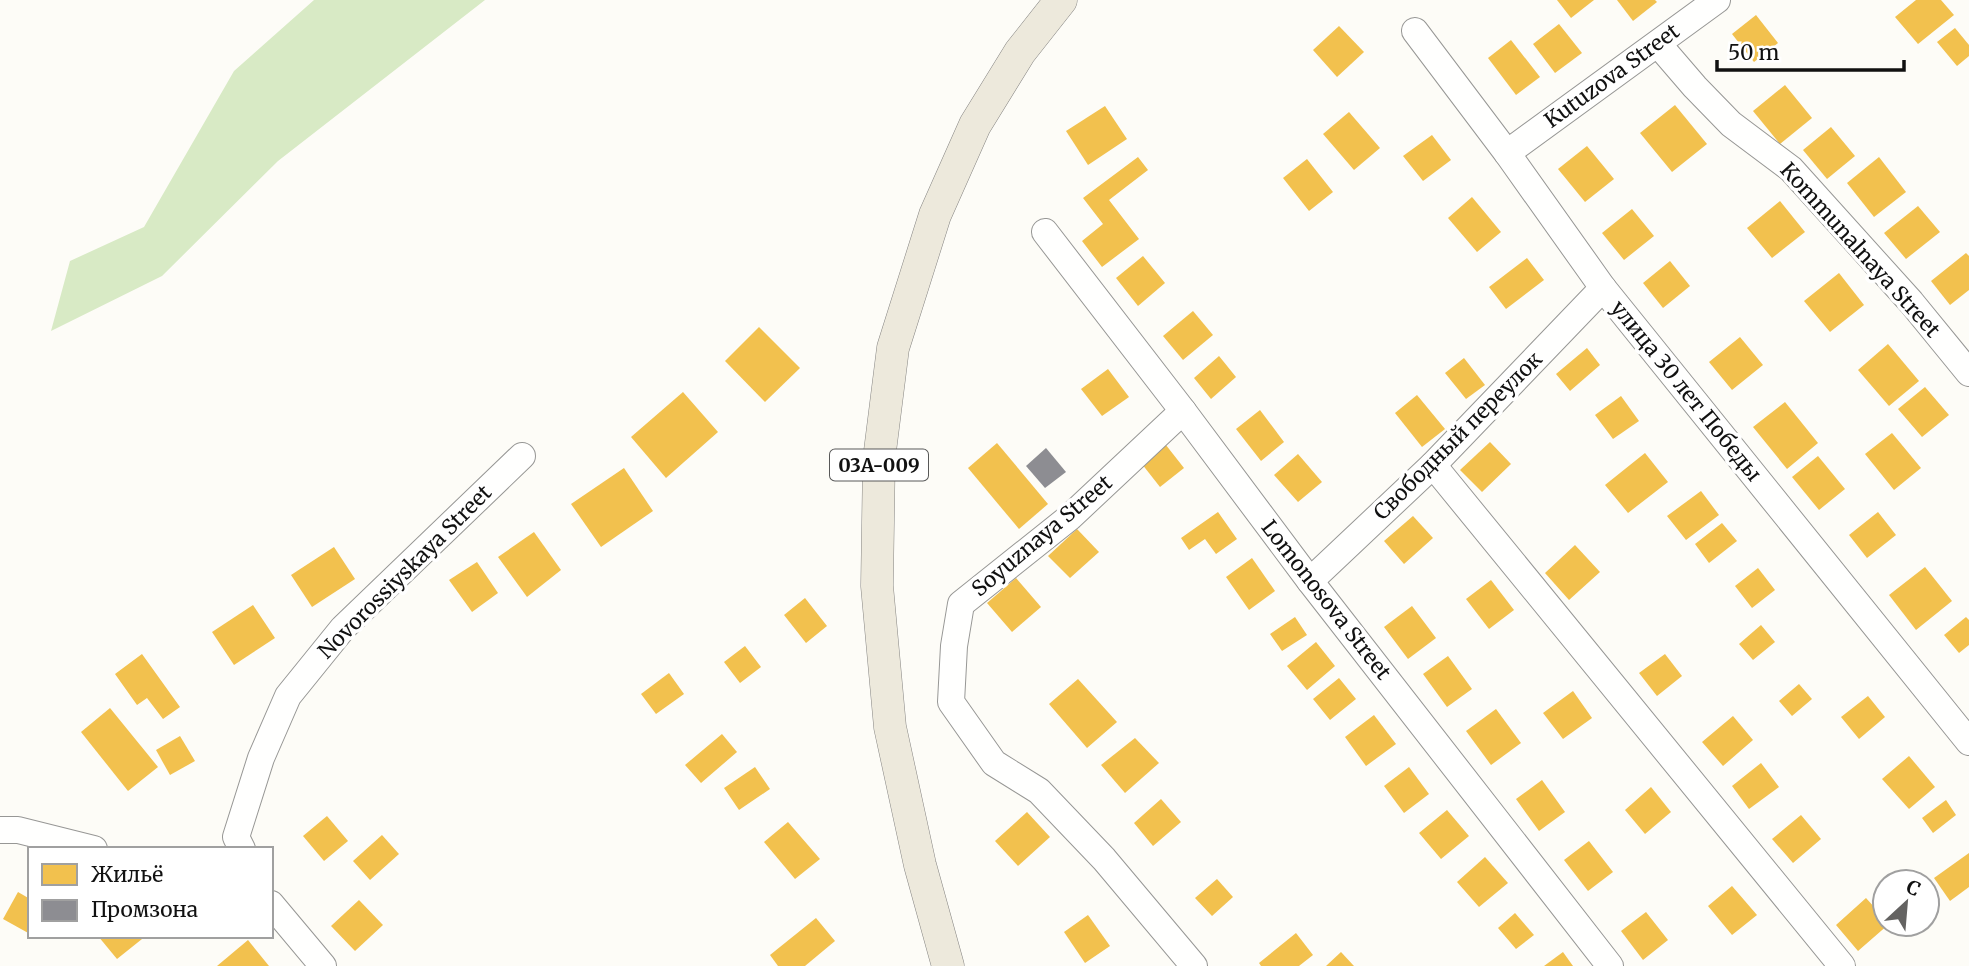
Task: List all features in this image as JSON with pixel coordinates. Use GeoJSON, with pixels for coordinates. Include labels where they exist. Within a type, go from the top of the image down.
{"type":"FeatureCollection","features":[{"type":"Feature","properties":{"kind":"main road","name":"03А-009"},"geometry":{"type":"LineString","coordinates":[[948,966],[920,865],[890,727],[877,586],[879,459],[893,348],[935,215],[975,125],[1020,52],[1061,0]]}},
{"type":"Feature","properties":{"kind":"street","name":"Kutuzova Street"},"geometry":{"type":"LineString","coordinates":[[1507,153],[1717,0]]}},
{"type":"Feature","properties":{"kind":"street","name":"улица 30 лет Победы"},"geometry":{"type":"LineString","coordinates":[[1415,31],[1507,153],[1603,288],[1969,742]]}},
{"type":"Feature","properties":{"kind":"street","name":"Kommunalnaya Street"},"geometry":{"type":"LineString","coordinates":[[1658,44],[1731,124],[1791,169],[1911,302],[1969,373]]}},
{"type":"Feature","properties":{"kind":"street","name":"Lomonosova Street"},"geometry":{"type":"LineString","coordinates":[[1045,232],[1310,581],[1610,966]]}},
{"type":"Feature","properties":{"kind":"street","name":"Свободный переулок"},"geometry":{"type":"LineString","coordinates":[[1310,581],[1433,465],[1603,288]]}},
{"type":"Feature","properties":{"kind":"street","name":"Soyuznaya Street"},"geometry":{"type":"LineString","coordinates":[[1183,411],[1070,517],[961,604],[954,646],[951,702],[994,763],[1039,792],[1104,859],[1194,966]]}},
{"type":"Feature","properties":{"kind":"street","name":"Novorossiyskaya Street"},"geometry":{"type":"LineString","coordinates":[[241,847],[236,837],[261,758],[288,695],[343,628],[522,456]]}},
{"type":"Feature","properties":{"kind":"street"},"geometry":{"type":"LineString","coordinates":[[1433,465],[1842,966]]}},
{"type":"Feature","properties":{"kind":"street"},"geometry":{"type":"LineString","coordinates":[[0,830],[18,830],[86,847]]}},
{"type":"Feature","properties":{"kind":"street"},"geometry":{"type":"LineString","coordinates":[[273,906],[323,966]]}},
{"type":"Feature","properties":{"kind":"green space"},"geometry":{"type":"Polygon","coordinates":[[[314,0],[485,0],[278,161],[162,276],[51,331],[70,261],[144,227],[234,71],[314,0]]]}},
{"type":"Feature","properties":{"kind":"building: Жильё"},"geometry":{"type":"Polygon","coordinates":[[[1557,0],[1594,0],[1571,18],[1557,0]]]}},
{"type":"Feature","properties":{"kind":"building: Жильё"},"geometry":{"type":"Polygon","coordinates":[[[1617,0],[1655,0],[1657,2],[1633,21],[1617,0]]]}},
{"type":"Feature","properties":{"kind":"building: Жильё"},"geometry":{"type":"Polygon","coordinates":[[[1916,0],[1941,0],[1954,15],[1918,44],[1895,17],[1916,0]]]}},
{"type":"Feature","properties":{"kind":"building: Жильё"},"geometry":{"type":"Polygon","coordinates":[[[1756,15],[1778,43],[1754,62],[1732,34],[1756,15]]]}},
{"type":"Feature","properties":{"kind":"building: Жильё"},"geometry":{"type":"Polygon","coordinates":[[[1559,24],[1582,53],[1555,73],[1533,44],[1559,24]]]}},
{"type":"Feature","properties":{"kind":"building: Жильё"},"geometry":{"type":"Polygon","coordinates":[[[1339,26],[1364,52],[1337,77],[1313,50],[1339,26]]]}},
{"type":"Feature","properties":{"kind":"building: Жильё"},"geometry":{"type":"Polygon","coordinates":[[[1955,28],[1969,45],[1969,56],[1957,66],[1937,42],[1955,28]]]}},
{"type":"Feature","properties":{"kind":"building: Жильё"},"geometry":{"type":"Polygon","coordinates":[[[1511,40],[1540,77],[1516,95],[1488,58],[1511,40]]]}},
{"type":"Feature","properties":{"kind":"building: Жильё"},"geometry":{"type":"Polygon","coordinates":[[[1785,85],[1812,118],[1780,144],[1753,111],[1785,85]]]}},
{"type":"Feature","properties":{"kind":"building: Жильё"},"geometry":{"type":"Polygon","coordinates":[[[1675,105],[1707,144],[1672,172],[1640,133],[1675,105]]]}},
{"type":"Feature","properties":{"kind":"building: Жильё"},"geometry":{"type":"Polygon","coordinates":[[[1105,106],[1127,139],[1088,165],[1066,131],[1105,106]]]}},
{"type":"Feature","properties":{"kind":"building: Жильё"},"geometry":{"type":"Polygon","coordinates":[[[1349,112],[1380,148],[1354,170],[1323,134],[1349,112]]]}},
{"type":"Feature","properties":{"kind":"building: Жильё"},"geometry":{"type":"Polygon","coordinates":[[[1831,127],[1855,156],[1827,179],[1803,150],[1831,127]]]}},
{"type":"Feature","properties":{"kind":"building: Жильё"},"geometry":{"type":"Polygon","coordinates":[[[1432,135],[1451,160],[1423,181],[1403,156],[1432,135]]]}},
{"type":"Feature","properties":{"kind":"building: Жильё"},"geometry":{"type":"Polygon","coordinates":[[[1587,146],[1614,179],[1585,202],[1558,169],[1587,146]]]}},
{"type":"Feature","properties":{"kind":"building: Жильё"},"geometry":{"type":"Polygon","coordinates":[[[1138,157],[1148,170],[1109,200],[1139,239],[1102,267],[1082,241],[1103,224],[1083,198],[1138,157]]]}},
{"type":"Feature","properties":{"kind":"building: Жильё"},"geometry":{"type":"Polygon","coordinates":[[[1879,157],[1906,192],[1874,217],[1847,183],[1879,157]]]}},
{"type":"Feature","properties":{"kind":"building: Жильё"},"geometry":{"type":"Polygon","coordinates":[[[1307,159],[1333,192],[1309,211],[1283,178],[1307,159]]]}},
{"type":"Feature","properties":{"kind":"building: Жильё"},"geometry":{"type":"Polygon","coordinates":[[[1472,197],[1501,232],[1477,252],[1448,218],[1472,197]]]}},
{"type":"Feature","properties":{"kind":"building: Жильё"},"geometry":{"type":"Polygon","coordinates":[[[1780,201],[1805,232],[1772,258],[1747,228],[1780,201]]]}},
{"type":"Feature","properties":{"kind":"building: Жильё"},"geometry":{"type":"Polygon","coordinates":[[[1918,206],[1940,232],[1906,259],[1884,233],[1918,206]]]}},
{"type":"Feature","properties":{"kind":"building: Жильё"},"geometry":{"type":"Polygon","coordinates":[[[1632,209],[1654,236],[1624,260],[1602,233],[1632,209]]]}},
{"type":"Feature","properties":{"kind":"building: Жильё"},"geometry":{"type":"Polygon","coordinates":[[[1966,253],[1969,256],[1969,290],[1950,305],[1931,281],[1966,253]]]}},
{"type":"Feature","properties":{"kind":"building: Жильё"},"geometry":{"type":"Polygon","coordinates":[[[1143,256],[1165,283],[1138,306],[1116,278],[1143,256]]]}},
{"type":"Feature","properties":{"kind":"building: Жильё"},"geometry":{"type":"Polygon","coordinates":[[[1527,258],[1544,280],[1506,309],[1489,287],[1527,258]]]}},
{"type":"Feature","properties":{"kind":"building: Жильё"},"geometry":{"type":"Polygon","coordinates":[[[1670,261],[1690,286],[1663,308],[1643,283],[1670,261]]]}},
{"type":"Feature","properties":{"kind":"building: Жильё"},"geometry":{"type":"Polygon","coordinates":[[[1839,273],[1864,305],[1830,332],[1804,301],[1839,273]]]}},
{"type":"Feature","properties":{"kind":"building: Жильё"},"geometry":{"type":"Polygon","coordinates":[[[1193,311],[1213,335],[1183,360],[1163,336],[1193,311]]]}},
{"type":"Feature","properties":{"kind":"building: Жильё"},"geometry":{"type":"Polygon","coordinates":[[[759,327],[800,368],[765,402],[725,361],[759,327]]]}},
{"type":"Feature","properties":{"kind":"building: Жильё"},"geometry":{"type":"Polygon","coordinates":[[[1740,337],[1763,365],[1732,390],[1709,362],[1740,337]]]}},
{"type":"Feature","properties":{"kind":"building: Жильё"},"geometry":{"type":"Polygon","coordinates":[[[1888,344],[1919,381],[1889,406],[1858,370],[1888,344]]]}},
{"type":"Feature","properties":{"kind":"building: Жильё"},"geometry":{"type":"Polygon","coordinates":[[[1587,348],[1600,365],[1570,391],[1556,374],[1587,348]]]}},
{"type":"Feature","properties":{"kind":"building: Жильё"},"geometry":{"type":"Polygon","coordinates":[[[1219,356],[1236,377],[1211,399],[1194,378],[1219,356]]]}},
{"type":"Feature","properties":{"kind":"building: Жильё"},"geometry":{"type":"Polygon","coordinates":[[[1464,358],[1485,385],[1466,399],[1445,373],[1464,358]]]}},
{"type":"Feature","properties":{"kind":"building: Жильё"},"geometry":{"type":"Polygon","coordinates":[[[1108,369],[1129,397],[1102,416],[1081,389],[1108,369]]]}},
{"type":"Feature","properties":{"kind":"building: Жильё"},"geometry":{"type":"Polygon","coordinates":[[[1925,387],[1949,415],[1922,437],[1898,409],[1925,387]]]}},
{"type":"Feature","properties":{"kind":"building: Жильё"},"geometry":{"type":"Polygon","coordinates":[[[683,392],[718,432],[666,478],[631,437],[683,392]]]}},
{"type":"Feature","properties":{"kind":"building: Жильё"},"geometry":{"type":"Polygon","coordinates":[[[1417,395],[1445,429],[1422,447],[1395,413],[1417,395]]]}},
{"type":"Feature","properties":{"kind":"building: Жильё"},"geometry":{"type":"Polygon","coordinates":[[[1621,396],[1639,421],[1613,439],[1595,415],[1621,396]]]}},
{"type":"Feature","properties":{"kind":"building: Жильё"},"geometry":{"type":"Polygon","coordinates":[[[1785,402],[1818,443],[1787,469],[1753,427],[1785,402]]]}},
{"type":"Feature","properties":{"kind":"building: Жильё"},"geometry":{"type":"Polygon","coordinates":[[[1260,410],[1284,442],[1261,461],[1236,429],[1260,410]]]}},
{"type":"Feature","properties":{"kind":"building: Жильё"},"geometry":{"type":"Polygon","coordinates":[[[1892,433],[1921,468],[1894,490],[1865,454],[1892,433]]]}},
{"type":"Feature","properties":{"kind":"building: Жильё"},"geometry":{"type":"Polygon","coordinates":[[[1162,440],[1184,468],[1160,487],[1138,459],[1162,440]]]}},
{"type":"Feature","properties":{"kind":"building: Жильё"},"geometry":{"type":"Polygon","coordinates":[[[1490,442],[1511,464],[1482,492],[1460,470],[1490,442]]]}},
{"type":"Feature","properties":{"kind":"building: Жильё"},"geometry":{"type":"Polygon","coordinates":[[[997,443],[1048,504],[1019,529],[968,468],[997,443]]]}},
{"type":"Feature","properties":{"kind":"building: Жильё"},"geometry":{"type":"Polygon","coordinates":[[[1645,453],[1668,482],[1628,513],[1605,485],[1645,453]]]}},
{"type":"Feature","properties":{"kind":"building: Жильё"},"geometry":{"type":"Polygon","coordinates":[[[1298,454],[1322,482],[1298,502],[1274,475],[1298,454]]]}},
{"type":"Feature","properties":{"kind":"building: Жильё"},"geometry":{"type":"Polygon","coordinates":[[[1818,456],[1845,489],[1819,510],[1792,477],[1818,456]]]}},
{"type":"Feature","properties":{"kind":"building: Жильё"},"geometry":{"type":"Polygon","coordinates":[[[624,468],[653,511],[601,547],[571,504],[624,468]]]}},
{"type":"Feature","properties":{"kind":"building: Жильё"},"geometry":{"type":"Polygon","coordinates":[[[1701,491],[1719,515],[1686,540],[1667,516],[1701,491]]]}},
{"type":"Feature","properties":{"kind":"building: Жильё"},"geometry":{"type":"Polygon","coordinates":[[[1218,512],[1237,539],[1216,554],[1205,539],[1189,550],[1181,538],[1218,512]]]}},
{"type":"Feature","properties":{"kind":"building: Жильё"},"geometry":{"type":"Polygon","coordinates":[[[1878,512],[1896,535],[1867,558],[1849,535],[1878,512]]]}},
{"type":"Feature","properties":{"kind":"building: Жильё"},"geometry":{"type":"Polygon","coordinates":[[[1413,516],[1433,538],[1404,564],[1384,541],[1413,516]]]}},
{"type":"Feature","properties":{"kind":"building: Жильё"},"geometry":{"type":"Polygon","coordinates":[[[1722,523],[1737,541],[1709,563],[1695,544],[1722,523]]]}},
{"type":"Feature","properties":{"kind":"building: Жильё"},"geometry":{"type":"Polygon","coordinates":[[[1077,529],[1099,552],[1070,578],[1048,556],[1077,529]]]}},
{"type":"Feature","properties":{"kind":"building: Жильё"},"geometry":{"type":"Polygon","coordinates":[[[534,532],[561,570],[527,597],[498,557],[534,532]]]}},
{"type":"Feature","properties":{"kind":"building: Жильё"},"geometry":{"type":"Polygon","coordinates":[[[1575,545],[1600,572],[1569,600],[1545,573],[1575,545]]]}},
{"type":"Feature","properties":{"kind":"building: Жильё"},"geometry":{"type":"Polygon","coordinates":[[[334,547],[355,579],[312,607],[291,575],[334,547]]]}},
{"type":"Feature","properties":{"kind":"building: Жильё"},"geometry":{"type":"Polygon","coordinates":[[[1252,558],[1275,591],[1249,610],[1226,577],[1252,558]]]}},
{"type":"Feature","properties":{"kind":"building: Жильё"},"geometry":{"type":"Polygon","coordinates":[[[477,562],[498,593],[472,612],[449,580],[477,562]]]}},
{"type":"Feature","properties":{"kind":"building: Жильё"},"geometry":{"type":"Polygon","coordinates":[[[1925,567],[1952,601],[1916,630],[1889,595],[1925,567]]]}},
{"type":"Feature","properties":{"kind":"building: Жильё"},"geometry":{"type":"Polygon","coordinates":[[[1758,568],[1775,590],[1752,608],[1735,586],[1758,568]]]}},
{"type":"Feature","properties":{"kind":"building: Жильё"},"geometry":{"type":"Polygon","coordinates":[[[1016,578],[1041,607],[1012,632],[987,603],[1016,578]]]}},
{"type":"Feature","properties":{"kind":"building: Жильё"},"geometry":{"type":"Polygon","coordinates":[[[1491,580],[1514,610],[1489,629],[1466,599],[1491,580]]]}},
{"type":"Feature","properties":{"kind":"building: Жильё"},"geometry":{"type":"Polygon","coordinates":[[[805,598],[827,626],[806,643],[784,615],[805,598]]]}},
{"type":"Feature","properties":{"kind":"building: Жильё"},"geometry":{"type":"Polygon","coordinates":[[[253,605],[275,638],[234,665],[212,632],[253,605]]]}},
{"type":"Feature","properties":{"kind":"building: Жильё"},"geometry":{"type":"Polygon","coordinates":[[[1412,606],[1436,638],[1408,659],[1384,627],[1412,606]]]}},
{"type":"Feature","properties":{"kind":"building: Жильё"},"geometry":{"type":"Polygon","coordinates":[[[1295,617],[1307,635],[1282,651],[1270,634],[1295,617]]]}},
{"type":"Feature","properties":{"kind":"building: Жильё"},"geometry":{"type":"Polygon","coordinates":[[[1966,617],[1969,620],[1969,645],[1959,653],[1944,635],[1966,617]]]}},
{"type":"Feature","properties":{"kind":"building: Жильё"},"geometry":{"type":"Polygon","coordinates":[[[1761,625],[1775,642],[1753,660],[1739,644],[1761,625]]]}},
{"type":"Feature","properties":{"kind":"building: Жильё"},"geometry":{"type":"Polygon","coordinates":[[[1316,642],[1335,666],[1307,690],[1287,666],[1316,642]]]}},
{"type":"Feature","properties":{"kind":"building: Жильё"},"geometry":{"type":"Polygon","coordinates":[[[745,646],[761,667],[740,683],[724,662],[745,646]]]}},
{"type":"Feature","properties":{"kind":"building: Жильё"},"geometry":{"type":"Polygon","coordinates":[[[142,654],[180,707],[163,719],[147,698],[137,705],[115,674],[142,654]]]}},
{"type":"Feature","properties":{"kind":"building: Жильё"},"geometry":{"type":"Polygon","coordinates":[[[1665,654],[1682,676],[1657,696],[1639,673],[1665,654]]]}},
{"type":"Feature","properties":{"kind":"building: Жильё"},"geometry":{"type":"Polygon","coordinates":[[[1448,656],[1472,689],[1447,707],[1423,674],[1448,656]]]}},
{"type":"Feature","properties":{"kind":"building: Жильё"},"geometry":{"type":"Polygon","coordinates":[[[669,673],[684,694],[656,714],[641,694],[669,673]]]}},
{"type":"Feature","properties":{"kind":"building: Жильё"},"geometry":{"type":"Polygon","coordinates":[[[1339,678],[1356,699],[1330,720],[1313,699],[1339,678]]]}},
{"type":"Feature","properties":{"kind":"building: Жильё"},"geometry":{"type":"Polygon","coordinates":[[[1078,679],[1117,722],[1087,748],[1049,704],[1078,679]]]}},
{"type":"Feature","properties":{"kind":"building: Жильё"},"geometry":{"type":"Polygon","coordinates":[[[1799,684],[1812,699],[1792,716],[1779,701],[1799,684]]]}},
{"type":"Feature","properties":{"kind":"building: Жильё"},"geometry":{"type":"Polygon","coordinates":[[[1573,691],[1592,718],[1563,739],[1543,713],[1573,691]]]}},
{"type":"Feature","properties":{"kind":"building: Жильё"},"geometry":{"type":"Polygon","coordinates":[[[1868,696],[1885,717],[1859,739],[1841,717],[1868,696]]]}},
{"type":"Feature","properties":{"kind":"building: Жильё"},"geometry":{"type":"Polygon","coordinates":[[[110,708],[158,767],[128,791],[81,732],[110,708]]]}},
{"type":"Feature","properties":{"kind":"building: Жильё"},"geometry":{"type":"Polygon","coordinates":[[[1496,709],[1521,743],[1491,765],[1466,731],[1496,709]]]}},
{"type":"Feature","properties":{"kind":"building: Жильё"},"geometry":{"type":"Polygon","coordinates":[[[1374,715],[1396,744],[1366,766],[1345,737],[1374,715]]]}},
{"type":"Feature","properties":{"kind":"building: Жильё"},"geometry":{"type":"Polygon","coordinates":[[[1733,716],[1753,740],[1723,766],[1702,742],[1733,716]]]}},
{"type":"Feature","properties":{"kind":"building: Жильё"},"geometry":{"type":"Polygon","coordinates":[[[722,734],[737,752],[701,783],[685,765],[722,734]]]}},
{"type":"Feature","properties":{"kind":"building: Жильё"},"geometry":{"type":"Polygon","coordinates":[[[180,736],[195,761],[170,775],[156,750],[180,736]]]}},
{"type":"Feature","properties":{"kind":"building: Жильё"},"geometry":{"type":"Polygon","coordinates":[[[1135,738],[1159,763],[1125,793],[1101,765],[1135,738]]]}},
{"type":"Feature","properties":{"kind":"building: Жильё"},"geometry":{"type":"Polygon","coordinates":[[[1909,756],[1935,787],[1909,809],[1882,779],[1909,756]]]}},
{"type":"Feature","properties":{"kind":"building: Жильё"},"geometry":{"type":"Polygon","coordinates":[[[1761,763],[1779,787],[1749,809],[1732,786],[1761,763]]]}},
{"type":"Feature","properties":{"kind":"building: Жильё"},"geometry":{"type":"Polygon","coordinates":[[[755,767],[770,789],[739,810],[724,788],[755,767]]]}},
{"type":"Feature","properties":{"kind":"building: Жильё"},"geometry":{"type":"Polygon","coordinates":[[[1409,767],[1429,794],[1404,813],[1384,786],[1409,767]]]}},
{"type":"Feature","properties":{"kind":"building: Жильё"},"geometry":{"type":"Polygon","coordinates":[[[1542,780],[1565,812],[1539,831],[1516,799],[1542,780]]]}},
{"type":"Feature","properties":{"kind":"building: Жильё"},"geometry":{"type":"Polygon","coordinates":[[[1651,787],[1671,812],[1645,834],[1625,810],[1651,787]]]}},
{"type":"Feature","properties":{"kind":"building: Жильё"},"geometry":{"type":"Polygon","coordinates":[[[1161,799],[1181,822],[1153,846],[1134,823],[1161,799]]]}},
{"type":"Feature","properties":{"kind":"building: Жильё"},"geometry":{"type":"Polygon","coordinates":[[[1946,800],[1956,815],[1933,833],[1922,818],[1946,800]]]}},
{"type":"Feature","properties":{"kind":"building: Жильё"},"geometry":{"type":"Polygon","coordinates":[[[1447,810],[1469,836],[1441,859],[1419,833],[1447,810]]]}},
{"type":"Feature","properties":{"kind":"building: Жильё"},"geometry":{"type":"Polygon","coordinates":[[[1027,812],[1050,837],[1018,866],[995,841],[1027,812]]]}},
{"type":"Feature","properties":{"kind":"building: Жильё"},"geometry":{"type":"Polygon","coordinates":[[[1801,815],[1821,839],[1793,863],[1772,839],[1801,815]]]}},
{"type":"Feature","properties":{"kind":"building: Жильё"},"geometry":{"type":"Polygon","coordinates":[[[327,816],[348,841],[324,861],[303,836],[327,816]]]}},
{"type":"Feature","properties":{"kind":"building: Жильё"},"geometry":{"type":"Polygon","coordinates":[[[788,822],[820,859],[795,879],[764,842],[788,822]]]}},
{"type":"Feature","properties":{"kind":"building: Жильё"},"geometry":{"type":"Polygon","coordinates":[[[382,835],[399,854],[370,880],[353,861],[382,835]]]}},
{"type":"Feature","properties":{"kind":"building: Жильё"},"geometry":{"type":"Polygon","coordinates":[[[1589,841],[1613,872],[1588,891],[1564,860],[1589,841]]]}},
{"type":"Feature","properties":{"kind":"building: Жильё"},"geometry":{"type":"Polygon","coordinates":[[[1969,853],[1969,887],[1950,901],[1941,888],[1941,873],[1969,853]]]}},
{"type":"Feature","properties":{"kind":"building: Жильё"},"geometry":{"type":"Polygon","coordinates":[[[1485,857],[1508,883],[1479,907],[1457,882],[1485,857]]]}},
{"type":"Feature","properties":{"kind":"building: Жильё"},"geometry":{"type":"Polygon","coordinates":[[[1217,879],[1233,897],[1212,916],[1195,898],[1217,879]]]}},
{"type":"Feature","properties":{"kind":"building: Жильё"},"geometry":{"type":"Polygon","coordinates":[[[1732,886],[1757,915],[1732,935],[1708,906],[1732,886]]]}},
{"type":"Feature","properties":{"kind":"building: Жильё"},"geometry":{"type":"Polygon","coordinates":[[[18,892],[28,898],[28,933],[3,919],[18,892]]]}},
{"type":"Feature","properties":{"kind":"building: Жильё"},"geometry":{"type":"Polygon","coordinates":[[[1866,898],[1871,904],[1873,938],[1858,951],[1836,925],[1866,898]]]}},
{"type":"Feature","properties":{"kind":"building: Жильё"},"geometry":{"type":"Polygon","coordinates":[[[359,900],[383,925],[355,951],[331,926],[359,900]]]}},
{"type":"Feature","properties":{"kind":"building: Жильё"},"geometry":{"type":"Polygon","coordinates":[[[1646,912],[1668,940],[1643,960],[1621,931],[1646,912]]]}},
{"type":"Feature","properties":{"kind":"building: Жильё"},"geometry":{"type":"Polygon","coordinates":[[[1515,913],[1534,935],[1516,949],[1498,928],[1515,913]]]}},
{"type":"Feature","properties":{"kind":"building: Жильё"},"geometry":{"type":"Polygon","coordinates":[[[1088,915],[1110,946],[1085,963],[1064,932],[1088,915]]]}},
{"type":"Feature","properties":{"kind":"building: Жильё"},"geometry":{"type":"Polygon","coordinates":[[[816,918],[835,941],[805,966],[778,966],[770,955],[816,918]]]}},
{"type":"Feature","properties":{"kind":"building: Жильё"},"geometry":{"type":"Polygon","coordinates":[[[1296,933],[1313,955],[1299,966],[1261,966],[1259,963],[1296,933]]]}},
{"type":"Feature","properties":{"kind":"building: Жильё"},"geometry":{"type":"Polygon","coordinates":[[[100,938],[141,938],[142,939],[117,959],[100,938]]]}},
{"type":"Feature","properties":{"kind":"building: Жильё"},"geometry":{"type":"Polygon","coordinates":[[[248,940],[269,966],[217,966],[248,940]]]}},
{"type":"Feature","properties":{"kind":"building: Жильё"},"geometry":{"type":"Polygon","coordinates":[[[1341,952],[1354,966],[1326,966],[1341,952]]]}},
{"type":"Feature","properties":{"kind":"building: Жильё"},"geometry":{"type":"Polygon","coordinates":[[[1563,952],[1573,966],[1544,966],[1563,952]]]}},
{"type":"Feature","properties":{"kind":"building: Промзона"},"geometry":{"type":"Polygon","coordinates":[[[1046,448],[1066,472],[1045,488],[1026,466],[1046,448]]]}}]}
